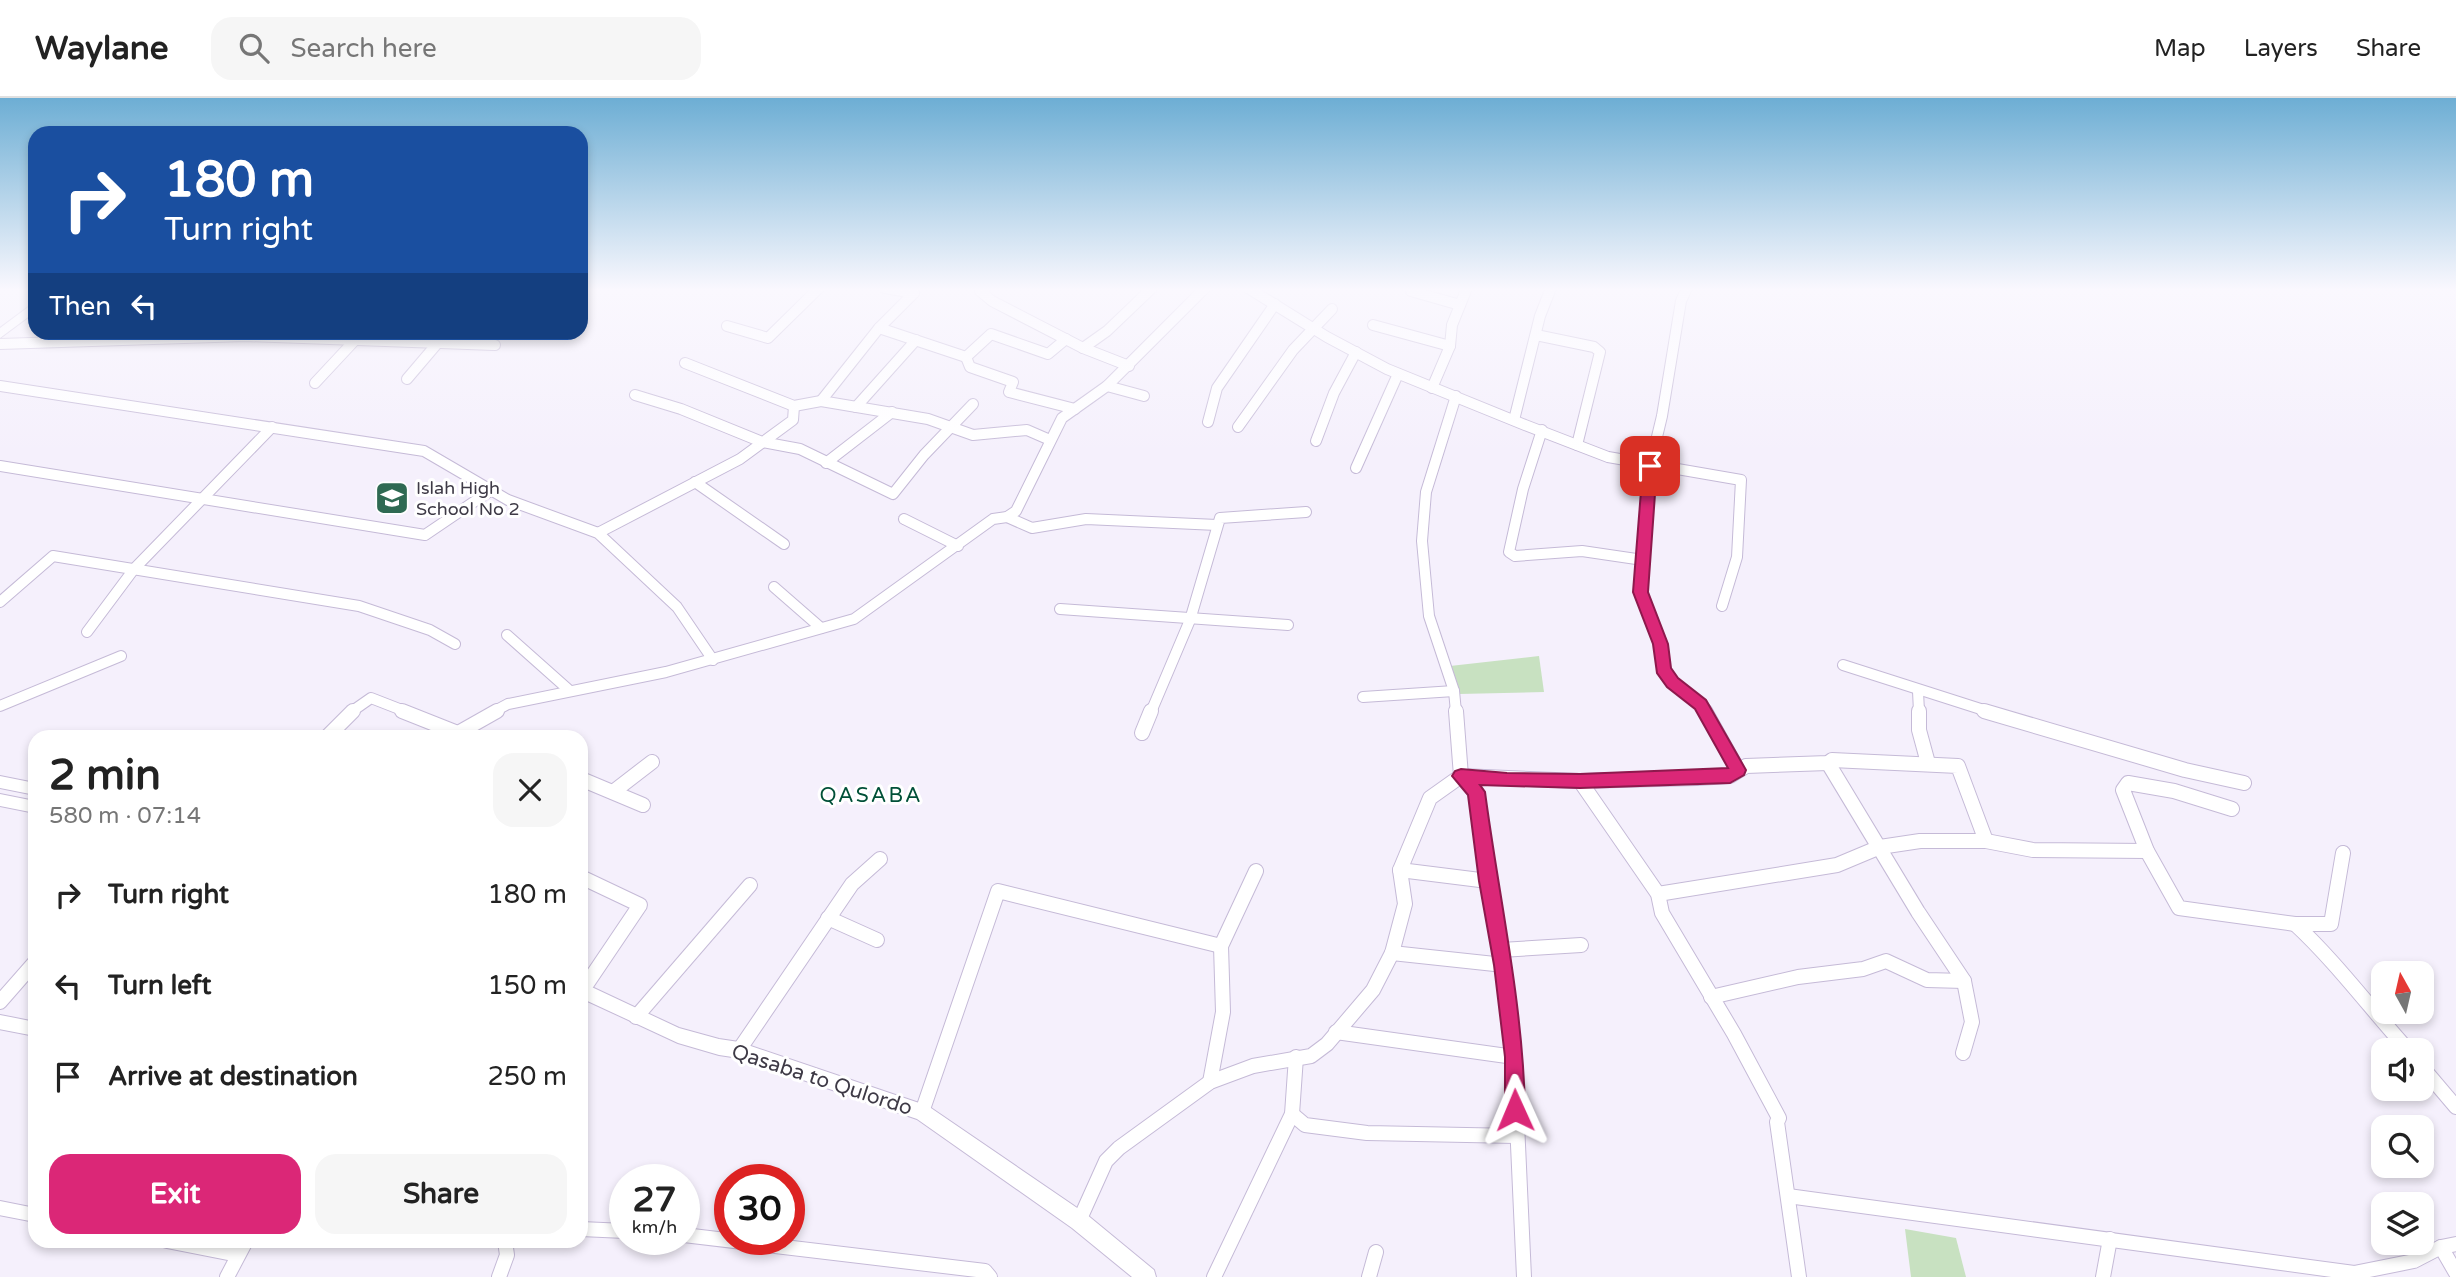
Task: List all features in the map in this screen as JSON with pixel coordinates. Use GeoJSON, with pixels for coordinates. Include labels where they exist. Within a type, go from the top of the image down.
{"type":"FeatureCollection","features":[{"type":"Feature","properties":{"kind":"street"},"geometry":{"type":"LineString","coordinates":[[0,344],[32,343]]}},
{"type":"Feature","properties":{"kind":"street"},"geometry":{"type":"LineString","coordinates":[[315,383],[352,343]]}},
{"type":"Feature","properties":{"kind":"street"},"geometry":{"type":"LineString","coordinates":[[426,343],[495,345]]}},
{"type":"Feature","properties":{"kind":"street"},"geometry":{"type":"LineString","coordinates":[[821,401],[867,343]]}},
{"type":"Feature","properties":{"kind":"street"},"geometry":{"type":"LineString","coordinates":[[856,407],[913,343]]}},
{"type":"Feature","properties":{"kind":"street"},"geometry":{"type":"LineString","coordinates":[[925,343],[966,357]]}},
{"type":"Feature","properties":{"kind":"street"},"geometry":{"type":"LineString","coordinates":[[966,357],[981,343]]}},
{"type":"Feature","properties":{"kind":"street"},"geometry":{"type":"LineString","coordinates":[[1016,343],[1048,354],[1061,343]]}},
{"type":"Feature","properties":{"kind":"street"},"geometry":{"type":"LineString","coordinates":[[1074,343],[1129,366]]}},
{"type":"Feature","properties":{"kind":"street"},"geometry":{"type":"LineString","coordinates":[[1083,348],[1090,343]]}},
{"type":"Feature","properties":{"kind":"street"},"geometry":{"type":"LineString","coordinates":[[462,730],[508,704],[713,660],[854,619],[993,519],[1007,517],[1016,511],[1062,418],[1107,386],[1151,343]]}},
{"type":"Feature","properties":{"kind":"street"},"geometry":{"type":"LineString","coordinates":[[1208,422],[1217,388],[1248,343]]}},
{"type":"Feature","properties":{"kind":"street"},"geometry":{"type":"LineString","coordinates":[[1238,427],[1260,391],[1299,343]]}},
{"type":"Feature","properties":{"kind":"street"},"geometry":{"type":"LineString","coordinates":[[1340,343],[1398,374],[1608,457],[1741,480],[1737,557],[1722,606]]}},
{"type":"Feature","properties":{"kind":"street"},"geometry":{"type":"LineString","coordinates":[[1432,388],[1450,346],[1439,343]]}},
{"type":"Feature","properties":{"kind":"street"},"geometry":{"type":"LineString","coordinates":[[1514,420],[1534,343]]}},
{"type":"Feature","properties":{"kind":"street"},"geometry":{"type":"LineString","coordinates":[[1575,343],[1594,347],[1600,352],[1577,445]]}},
{"type":"Feature","properties":{"kind":"street"},"geometry":{"type":"LineString","coordinates":[[1674,343],[1662,416],[1650,466],[1640,592],[1660,644],[1663,669],[1672,683],[1700,704],[1738,770]]}},
{"type":"Feature","properties":{"kind":"street"},"geometry":{"type":"LineString","coordinates":[[407,379],[437,344]]}},
{"type":"Feature","properties":{"kind":"street"},"geometry":{"type":"LineString","coordinates":[[1317,441],[1334,393],[1356,352]]}},
{"type":"Feature","properties":{"kind":"street"},"geometry":{"type":"LineString","coordinates":[[966,357],[970,368],[1013,382],[1009,392],[1075,409]]}},
{"type":"Feature","properties":{"kind":"street"},"geometry":{"type":"LineString","coordinates":[[685,363],[794,406],[821,401],[928,419],[972,435],[1027,430],[1050,440]]}},
{"type":"Feature","properties":{"kind":"street"},"geometry":{"type":"LineString","coordinates":[[1356,468],[1398,374]]}},
{"type":"Feature","properties":{"kind":"street"},"geometry":{"type":"LineString","coordinates":[[0,386],[424,450],[490,491],[598,533],[677,607],[713,660]]}},
{"type":"Feature","properties":{"kind":"street"},"geometry":{"type":"LineString","coordinates":[[1107,386],[1144,396]]}},
{"type":"Feature","properties":{"kind":"street"},"geometry":{"type":"LineString","coordinates":[[635,395],[681,409],[762,442],[800,449],[893,494],[973,404]]}},
{"type":"Feature","properties":{"kind":"street"},"geometry":{"type":"LineString","coordinates":[[1456,396],[1426,492],[1422,541],[1429,616],[1454,691],[1461,776],[1476,792],[1502,958],[1514,1057],[1524,1277]]}},
{"type":"Feature","properties":{"kind":"street"},"geometry":{"type":"LineString","coordinates":[[598,533],[740,459],[793,420],[794,406]]}},
{"type":"Feature","properties":{"kind":"street"},"geometry":{"type":"LineString","coordinates":[[826,463],[892,412]]}},
{"type":"Feature","properties":{"kind":"street"},"geometry":{"type":"LineString","coordinates":[[86,632],[134,569],[272,427]]}},
{"type":"Feature","properties":{"kind":"street"},"geometry":{"type":"LineString","coordinates":[[1542,430],[1523,489],[1509,552],[1515,556],[1582,551],[1643,560]]}},
{"type":"Feature","properties":{"kind":"street"},"geometry":{"type":"LineString","coordinates":[[0,466],[425,535],[490,491]]}},
{"type":"Feature","properties":{"kind":"street"},"geometry":{"type":"LineString","coordinates":[[695,482],[783,544]]}},
{"type":"Feature","properties":{"kind":"street"},"geometry":{"type":"LineString","coordinates":[[1142,733],[1190,620],[1217,525],[1222,516],[1306,512]]}},
{"type":"Feature","properties":{"kind":"street"},"geometry":{"type":"LineString","coordinates":[[1007,517],[1032,528],[1086,519],[1217,525]]}},
{"type":"Feature","properties":{"kind":"street"},"geometry":{"type":"LineString","coordinates":[[904,519],[958,546]]}},
{"type":"Feature","properties":{"kind":"street"},"geometry":{"type":"LineString","coordinates":[[0,602],[53,556],[359,606],[430,630],[455,644]]}},
{"type":"Feature","properties":{"kind":"street"},"geometry":{"type":"LineString","coordinates":[[774,587],[821,628]]}},
{"type":"Feature","properties":{"kind":"street"},"geometry":{"type":"LineString","coordinates":[[1060,609],[1288,625]]}},
{"type":"Feature","properties":{"kind":"street"},"geometry":{"type":"LineString","coordinates":[[507,635],[570,691]]}},
{"type":"Feature","properties":{"kind":"street"},"geometry":{"type":"LineString","coordinates":[[0,706],[121,656]]}},
{"type":"Feature","properties":{"kind":"street"},"geometry":{"type":"LineString","coordinates":[[1843,665],[1918,691],[2185,770],[2244,783]]}},
{"type":"Feature","properties":{"kind":"street"},"geometry":{"type":"LineString","coordinates":[[1363,697],[1454,691]]}},
{"type":"Feature","properties":{"kind":"street"},"geometry":{"type":"LineString","coordinates":[[1918,691],[1919,730],[1928,763]]}},
{"type":"Feature","properties":{"kind":"street"},"geometry":{"type":"LineString","coordinates":[[334,730],[352,711],[371,698],[442,730]]}},
{"type":"Feature","properties":{"kind":"street"},"geometry":{"type":"LineString","coordinates":[[1079,1221],[1106,1161],[1119,1148],[1210,1082],[1253,1066],[1311,1056],[1327,1044],[1373,990],[1392,953],[1405,904],[1400,870],[1430,798],[1461,776],[1580,781],[1730,776],[1746,766],[1828,763],[1832,760],[1958,766],[1986,841]]}},
{"type":"Feature","properties":{"kind":"street"},"geometry":{"type":"LineString","coordinates":[[613,792],[652,762]]}},
{"type":"Feature","properties":{"kind":"street"},"geometry":{"type":"LineString","coordinates":[[1828,763],[1918,912],[1964,981],[1972,1022],[1963,1053]]}},
{"type":"Feature","properties":{"kind":"street"},"geometry":{"type":"LineString","coordinates":[[1580,781],[1658,894],[1662,913],[1734,1034],[1779,1118],[1777,1122],[1799,1277]]}},
{"type":"Feature","properties":{"kind":"street"},"geometry":{"type":"LineString","coordinates":[[588,782],[643,804]]}},
{"type":"Feature","properties":{"kind":"street"},"geometry":{"type":"LineString","coordinates":[[2232,809],[2174,791],[2128,783],[2123,790],[2147,851],[2179,908],[2295,924],[2331,924],[2343,853]]}},
{"type":"Feature","properties":{"kind":"street"},"geometry":{"type":"LineString","coordinates":[[2,785],[28,788]]}},
{"type":"Feature","properties":{"kind":"street"},"geometry":{"type":"LineString","coordinates":[[0,800],[28,806]]}},
{"type":"Feature","properties":{"kind":"street"},"geometry":{"type":"LineString","coordinates":[[1658,894],[1837,865],[1880,847],[1920,841],[1986,841],[2033,850],[2147,851]]}},
{"type":"Feature","properties":{"kind":"street"},"geometry":{"type":"LineString","coordinates":[[739,1050],[852,884],[880,859]]}},
{"type":"Feature","properties":{"kind":"street"},"geometry":{"type":"LineString","coordinates":[[1400,870],[1488,881]]}},
{"type":"Feature","properties":{"kind":"street"},"geometry":{"type":"LineString","coordinates":[[1210,1082],[1223,1012],[1221,946],[1256,871]]}},
{"type":"Feature","properties":{"kind":"street"},"geometry":{"type":"LineString","coordinates":[[588,880],[640,905],[588,981]]}},
{"type":"Feature","properties":{"kind":"street"},"geometry":{"type":"LineString","coordinates":[[636,1017],[750,885]]}},
{"type":"Feature","properties":{"kind":"street"},"geometry":{"type":"LineString","coordinates":[[922,1112],[998,891],[1221,946]]}},
{"type":"Feature","properties":{"kind":"street"},"geometry":{"type":"LineString","coordinates":[[828,918],[877,940]]}},
{"type":"Feature","properties":{"kind":"street"},"geometry":{"type":"LineString","coordinates":[[2295,924],[2325,952],[2352,988],[2397,1038]]}},
{"type":"Feature","properties":{"kind":"street"},"geometry":{"type":"LineString","coordinates":[[1392,953],[1502,958],[1581,945]]}},
{"type":"Feature","properties":{"kind":"street"},"geometry":{"type":"LineString","coordinates":[[1711,997],[1798,977],[1863,969],[1886,961],[1927,980],[1964,981]]}},
{"type":"Feature","properties":{"kind":"street"},"geometry":{"type":"LineString","coordinates":[[0,1002],[28,970]]}},
{"type":"Feature","properties":{"kind":"street","name":"Qasaba to Qulordo"},"geometry":{"type":"LineString","coordinates":[[588,993],[636,1017],[718,1048],[739,1050],[922,1112],[1079,1221],[1147,1277]]}},
{"type":"Feature","properties":{"kind":"street"},"geometry":{"type":"LineString","coordinates":[[0,1022],[28,1028]]}},
{"type":"Feature","properties":{"kind":"street"},"geometry":{"type":"LineString","coordinates":[[1335,1032],[1514,1057]]}},
{"type":"Feature","properties":{"kind":"street"},"geometry":{"type":"LineString","coordinates":[[1214,1277],[1292,1114],[1296,1057]]}},
{"type":"Feature","properties":{"kind":"street"},"geometry":{"type":"LineString","coordinates":[[2434,1081],[2456,1107]]}},
{"type":"Feature","properties":{"kind":"street"},"geometry":{"type":"LineString","coordinates":[[1292,1114],[1305,1125],[1367,1133],[1516,1136]]}},
{"type":"Feature","properties":{"kind":"street"},"geometry":{"type":"LineString","coordinates":[[1788,1196],[2354,1273],[2414,1261],[2448,1246],[2456,1273]]}},
{"type":"Feature","properties":{"kind":"street"},"geometry":{"type":"LineString","coordinates":[[0,1208],[28,1214]]}},
{"type":"Feature","properties":{"kind":"street"},"geometry":{"type":"LineString","coordinates":[[588,1229],[609,1230]]}},
{"type":"Feature","properties":{"kind":"street"},"geometry":{"type":"LineString","coordinates":[[700,1238],[985,1271],[990,1277]]}},
{"type":"Feature","properties":{"kind":"street"},"geometry":{"type":"LineString","coordinates":[[2102,1277],[2110,1239]]}},
{"type":"Feature","properties":{"kind":"street"},"geometry":{"type":"LineString","coordinates":[[227,1277],[242,1248]]}},
{"type":"Feature","properties":{"kind":"street"},"geometry":{"type":"LineString","coordinates":[[499,1277],[507,1255],[506,1248]]}},
{"type":"Feature","properties":{"kind":"street"},"geometry":{"type":"LineString","coordinates":[[1369,1277],[1376,1252]]}},
{"type":"Feature","properties":{"kind":"green space"},"geometry":{"type":"Polygon","coordinates":[[[1539,656],[1544,692],[1459,694],[1450,666],[1539,656]]]}},
{"type":"Feature","properties":{"kind":"green space"},"geometry":{"type":"Polygon","coordinates":[[[1905,1229],[1956,1238],[1966,1277],[1911,1277],[1905,1229]]]}},
{"type":"Feature","properties":{"kind":"place","name":"Islah High School No 2"},"geometry":{"type":"Point","coordinates":[392,498]}},
{"type":"Feature","properties":{"kind":"district","name":"QASABA"},"geometry":{"type":"Point","coordinates":[871,795]}},
{"type":"Feature","properties":{"kind":"route"},"geometry":{"type":"LineString","coordinates":[[1515,1110],[1514,1057],[1504,965],[1488,881],[1476,792],[1461,776],[1507,780],[1631,780],[1730,776],[1738,770],[1700,704],[1672,683],[1663,669],[1660,644],[1640,592],[1650,466]]}}]}
